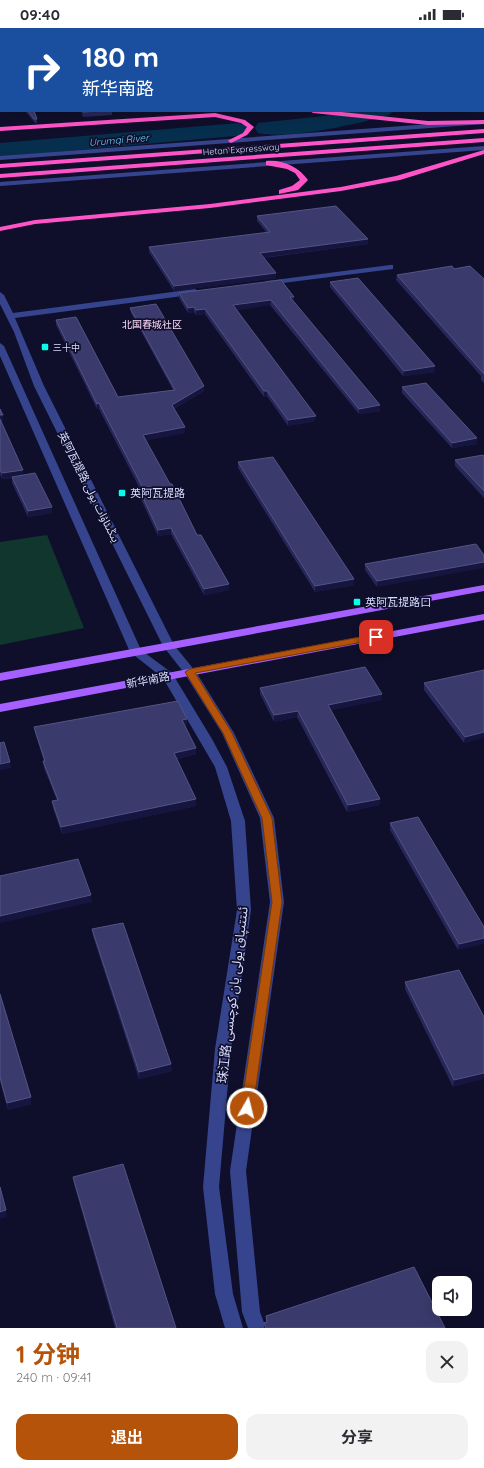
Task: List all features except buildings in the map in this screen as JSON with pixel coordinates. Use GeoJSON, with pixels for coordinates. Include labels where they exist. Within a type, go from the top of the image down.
{"type":"FeatureCollection","features":[{"type":"Feature","properties":{"kind":"highway"},"geometry":{"type":"LineString","coordinates":[[0,124],[179,112]]}},
{"type":"Feature","properties":{"kind":"highway"},"geometry":{"type":"LineString","coordinates":[[324,112],[428,123],[484,122]]}},
{"type":"Feature","properties":{"kind":"highway"},"geometry":{"type":"LineString","coordinates":[[0,128],[196,115],[224,116],[243,121],[250,127],[245,134],[231,141]]}},
{"type":"Feature","properties":{"kind":"highway","name":"Hetan Expressway"},"geometry":{"type":"LineString","coordinates":[[0,166],[484,131]]}},
{"type":"Feature","properties":{"kind":"highway","name":"Hetan Expressway"},"geometry":{"type":"LineString","coordinates":[[0,176],[484,140]]}},
{"type":"Feature","properties":{"kind":"highway"},"geometry":{"type":"LineString","coordinates":[[7,219],[323,192],[387,180],[484,152]]}},
{"type":"Feature","properties":{"kind":"highway"},"geometry":{"type":"LineString","coordinates":[[0,229],[35,222],[249,199],[296,188],[304,180],[302,176],[293,168],[269,163]]}},
{"type":"Feature","properties":{"kind":"main road"},"geometry":{"type":"LineString","coordinates":[[0,678],[484,588]]}},
{"type":"Feature","properties":{"kind":"main road","name":"新华南路"},"geometry":{"type":"LineString","coordinates":[[0,708],[484,617]]}},
{"type":"Feature","properties":{"kind":"street"},"geometry":{"type":"LineString","coordinates":[[0,158],[484,122]]}},
{"type":"Feature","properties":{"kind":"street"},"geometry":{"type":"LineString","coordinates":[[0,184],[484,148]]}},
{"type":"Feature","properties":{"kind":"street"},"geometry":{"type":"LineString","coordinates":[[255,285],[390,267]]}},
{"type":"Feature","properties":{"kind":"street"},"geometry":{"type":"LineString","coordinates":[[10,316],[208,291]]}},
{"type":"Feature","properties":{"kind":"street","name":"英阿瓦提路 يىڭىئاۋات يولى"},"geometry":{"type":"LineString","coordinates":[[0,295],[39,386],[169,646],[190,672]]}},
{"type":"Feature","properties":{"kind":"street","name":"英阿瓦提路 يىڭىئاۋات يولى"},"geometry":{"type":"LineString","coordinates":[[0,346],[136,652],[168,676]]}},
{"type":"Feature","properties":{"kind":"street"},"geometry":{"type":"LineString","coordinates":[[190,672],[228,733],[267,818],[277,902],[238,1171],[251,1312],[257,1328]]}},
{"type":"Feature","properties":{"kind":"street","name":"珠江路 ئىتتىپاق يولى يان كوچىسى"},"geometry":{"type":"LineString","coordinates":[[168,676],[221,767],[238,821],[244,910],[223,1049],[211,1187],[224,1294],[234,1328]]}},
{"type":"Feature","properties":{"kind":"green space"},"geometry":{"type":"Polygon","coordinates":[[[47,535],[84,628],[0,645],[0,542],[47,535]]]}},
{"type":"Feature","properties":{"kind":"waterway","name":"Urumqi River"},"geometry":{"type":"LineString","coordinates":[[266,128],[324,123],[378,112]]}},
{"type":"Feature","properties":{"kind":"waterway","name":"Urumqi River"},"geometry":{"type":"LineString","coordinates":[[0,150],[238,130]]}},
{"type":"Feature","properties":{"kind":"place","name":"三十中"},"geometry":{"type":"Point","coordinates":[45,347]}},
{"type":"Feature","properties":{"kind":"place","name":"英阿瓦提路"},"geometry":{"type":"Point","coordinates":[122,493]}},
{"type":"Feature","properties":{"kind":"place","name":"英阿瓦提路口"},"geometry":{"type":"Point","coordinates":[357,602]}},
{"type":"Feature","properties":{"kind":"district","name":"北国春城社区"},"geometry":{"type":"Point","coordinates":[152,324]}},
{"type":"Feature","properties":{"kind":"route"},"geometry":{"type":"LineString","coordinates":[[247,1108],[277,902],[267,818],[228,733],[190,672],[376,637]]}}]}
